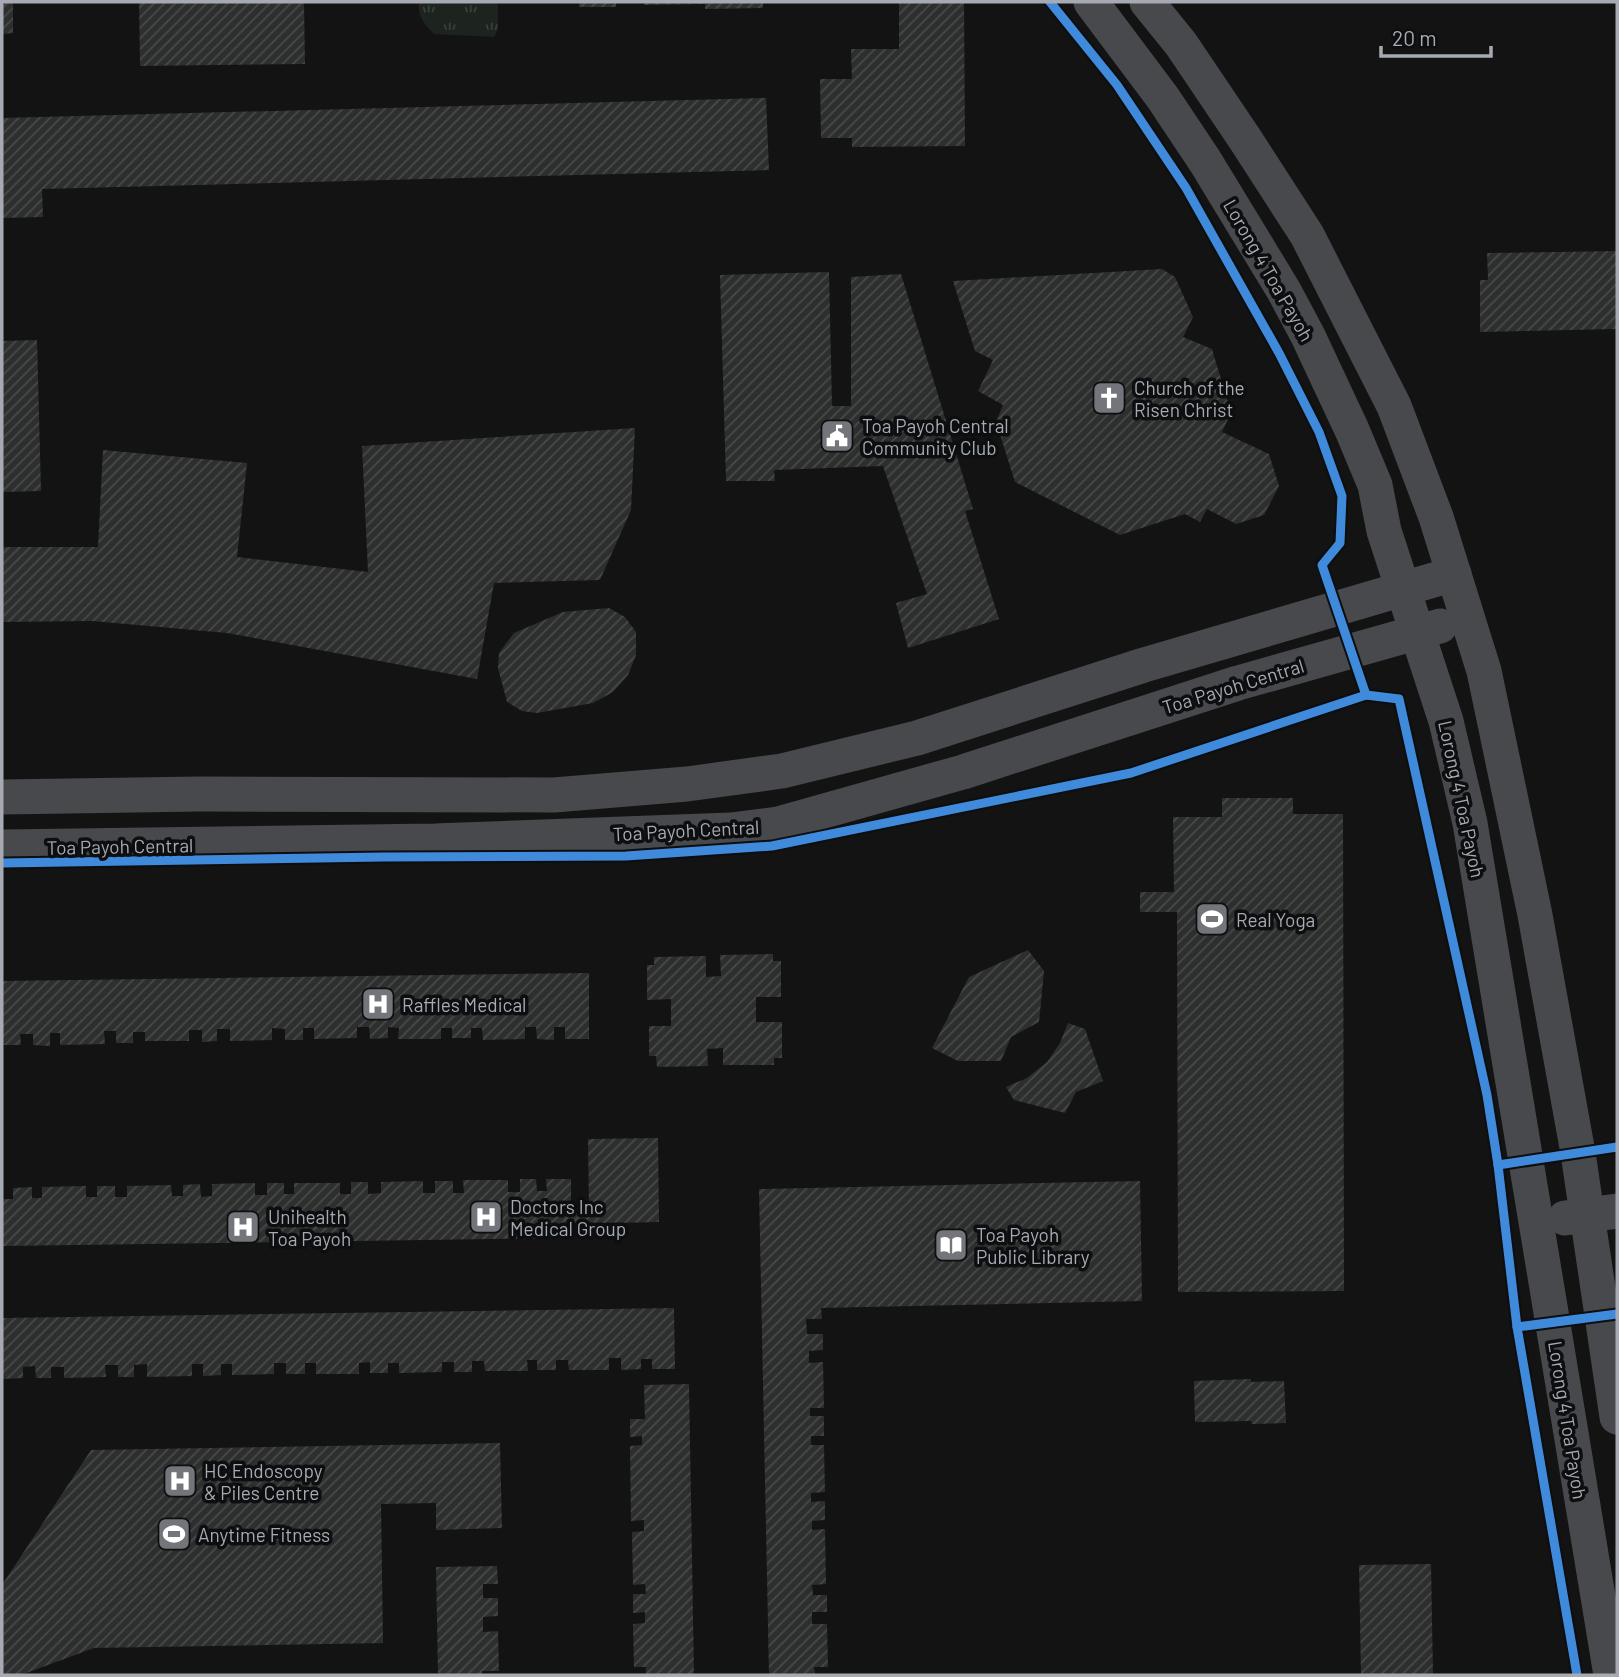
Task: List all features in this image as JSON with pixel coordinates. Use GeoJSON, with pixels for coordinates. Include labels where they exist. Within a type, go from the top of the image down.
{"type":"FeatureCollection","features":[{"type":"Feature","properties":{"kind":"street","name":"Lorong 4 Toa Payoh"},"geometry":{"type":"LineString","coordinates":[[1091,2],[1163,97],[1284,290],[1352,430],[1375,485],[1384,531],[1446,721],[1470,822],[1611,1675]]}},
{"type":"Feature","properties":{"kind":"street"},"geometry":{"type":"LineString","coordinates":[[1147,2],[1195,65],[1307,235],[1394,406],[1436,516],[1484,671],[1535,915],[1578,1153],[1602,1213],[1617,1417]]}},
{"type":"Feature","properties":{"kind":"street"},"geometry":{"type":"LineString","coordinates":[[2,797],[200,794],[554,795],[687,784],[782,771],[917,738],[1144,665],[1454,573]]}},
{"type":"Feature","properties":{"kind":"street","name":"Toa Payoh Central"},"geometry":{"type":"LineString","coordinates":[[2,847],[435,841],[731,830],[778,824],[963,772],[1238,683],[1467,619]]}},
{"type":"Feature","properties":{"kind":"street"},"geometry":{"type":"LineString","coordinates":[[1537,1221],[1602,1213]]}},
{"type":"Feature","properties":{"kind":"street"},"geometry":{"type":"LineString","coordinates":[[1545,1274],[1606,1266]]}},
{"type":"Feature","properties":{"kind":"green space"},"geometry":{"type":"Polygon","coordinates":[[[419,2],[498,2],[498,29],[494,37],[434,34],[420,16],[419,2]]]}},
{"type":"Feature","properties":{"kind":"building"},"geometry":{"type":"Polygon","coordinates":[[[2,2],[13,2],[13,33],[2,34],[2,2]]]}},
{"type":"Feature","properties":{"kind":"building"},"geometry":{"type":"Polygon","coordinates":[[[139,2],[304,2],[305,64],[140,66],[139,2]]]}},
{"type":"Feature","properties":{"kind":"building"},"geometry":{"type":"Polygon","coordinates":[[[579,2],[616,2],[616,7],[579,7],[579,2]]]}},
{"type":"Feature","properties":{"kind":"building"},"geometry":{"type":"Polygon","coordinates":[[[644,2],[763,2],[763,8],[705,9],[705,4],[644,5],[644,2]]]}},
{"type":"Feature","properties":{"kind":"building"},"geometry":{"type":"Polygon","coordinates":[[[964,2],[965,146],[852,147],[852,138],[821,138],[820,79],[852,79],[851,49],[899,49],[899,3],[964,2]]]}},
{"type":"Feature","properties":{"kind":"building"},"geometry":{"type":"Polygon","coordinates":[[[766,98],[769,170],[42,189],[43,217],[2,218],[2,118],[766,98]]]}},
{"type":"Feature","properties":{"kind":"building"},"geometry":{"type":"Polygon","coordinates":[[[1617,251],[1617,329],[1480,332],[1480,280],[1488,280],[1487,253],[1617,251]]]}},
{"type":"Feature","properties":{"kind":"building","name":"Church of the Risen Christ"},"geometry":{"type":"Polygon","coordinates":[[[1162,269],[1175,277],[1193,317],[1183,337],[1212,349],[1231,413],[1222,432],[1269,454],[1279,486],[1264,515],[1236,524],[1207,509],[1200,522],[1185,514],[1120,535],[1015,482],[996,422],[1003,405],[978,391],[993,360],[975,351],[953,281],[1162,269]]]}},
{"type":"Feature","properties":{"kind":"building","name":"Toa Payoh Central Community Club"},"geometry":{"type":"Polygon","coordinates":[[[829,272],[832,406],[851,406],[851,277],[901,274],[973,509],[965,511],[999,619],[908,648],[896,603],[927,594],[883,466],[774,470],[775,481],[726,481],[720,275],[829,272]]]}},
{"type":"Feature","properties":{"kind":"building"},"geometry":{"type":"Polygon","coordinates":[[[37,340],[41,491],[2,492],[2,341],[37,340]]]}},
{"type":"Feature","properties":{"kind":"building"},"geometry":{"type":"Polygon","coordinates":[[[635,428],[631,510],[600,580],[494,583],[477,679],[227,633],[92,621],[2,622],[2,547],[98,547],[103,450],[247,463],[237,557],[368,572],[362,446],[635,428]]]}},
{"type":"Feature","properties":{"kind":"building"},"geometry":{"type":"Polygon","coordinates":[[[609,608],[625,617],[636,632],[636,655],[628,675],[613,692],[593,703],[537,713],[522,711],[507,702],[498,668],[499,653],[514,633],[563,612],[609,608]]]}},
{"type":"Feature","properties":{"kind":"building"},"geometry":{"type":"Polygon","coordinates":[[[1222,798],[1293,798],[1293,814],[1343,814],[1344,1291],[1178,1292],[1177,912],[1140,912],[1140,892],[1174,892],[1173,817],[1222,817],[1222,798]]]}},
{"type":"Feature","properties":{"kind":"building"},"geometry":{"type":"Polygon","coordinates":[[[1028,950],[1044,971],[1039,1022],[1011,1037],[1001,1061],[958,1061],[932,1048],[969,977],[1028,950]]]}},
{"type":"Feature","properties":{"kind":"building"},"geometry":{"type":"Polygon","coordinates":[[[773,954],[773,961],[781,961],[781,997],[756,997],[756,1022],[782,1022],[782,1058],[774,1058],[774,1065],[723,1065],[723,1048],[707,1049],[708,1066],[657,1067],[656,1056],[649,1056],[649,1026],[671,1026],[671,999],[647,1000],[647,965],[654,965],[654,957],[706,956],[706,977],[721,976],[720,955],[773,954]]]}},
{"type":"Feature","properties":{"kind":"building"},"geometry":{"type":"Polygon","coordinates":[[[589,973],[589,1039],[565,1039],[565,1027],[554,1027],[554,1040],[537,1039],[536,1027],[525,1027],[525,1039],[483,1040],[482,1028],[471,1028],[471,1038],[452,1038],[452,1028],[441,1028],[441,1039],[398,1039],[399,1028],[388,1027],[388,1038],[370,1039],[369,1027],[357,1027],[357,1038],[314,1039],[314,1028],[303,1028],[303,1040],[285,1040],[285,1029],[272,1028],[272,1040],[230,1041],[230,1029],[217,1029],[217,1041],[202,1042],[202,1030],[189,1030],[189,1041],[145,1041],[145,1032],[133,1032],[133,1043],[116,1043],[116,1031],[104,1031],[105,1044],[60,1045],[60,1033],[50,1033],[50,1046],[33,1045],[33,1034],[20,1034],[21,1045],[2,1045],[2,981],[589,973]]]}},
{"type":"Feature","properties":{"kind":"building"},"geometry":{"type":"Polygon","coordinates":[[[1068,1023],[1085,1029],[1103,1081],[1076,1092],[1065,1113],[1014,1100],[1006,1087],[1027,1078],[1047,1062],[1060,1043],[1068,1023]]]}},
{"type":"Feature","properties":{"kind":"building"},"geometry":{"type":"Polygon","coordinates":[[[658,1138],[659,1222],[572,1224],[572,1238],[2,1246],[2,1199],[13,1199],[13,1188],[32,1187],[32,1198],[42,1198],[42,1187],[86,1186],[86,1197],[97,1197],[97,1186],[115,1186],[115,1197],[127,1197],[127,1186],[171,1185],[172,1196],[183,1196],[183,1185],[200,1184],[201,1197],[212,1196],[212,1184],[255,1183],[255,1195],[267,1195],[267,1183],[284,1183],[284,1194],[294,1194],[294,1183],[340,1183],[340,1194],[351,1194],[351,1182],[368,1182],[368,1194],[381,1193],[381,1182],[423,1181],[423,1193],[435,1193],[435,1181],[453,1181],[453,1193],[464,1193],[463,1180],[508,1180],[508,1192],[520,1192],[520,1179],[536,1179],[537,1191],[547,1191],[546,1179],[571,1179],[571,1208],[589,1208],[588,1139],[658,1138]]]}},
{"type":"Feature","properties":{"kind":"building","name":"Toa Payoh Public Library"},"geometry":{"type":"Polygon","coordinates":[[[1140,1181],[1142,1301],[821,1308],[822,1319],[806,1319],[807,1334],[823,1334],[823,1350],[809,1351],[809,1363],[823,1362],[824,1408],[810,1408],[810,1416],[824,1416],[824,1436],[811,1436],[811,1445],[824,1445],[825,1492],[811,1493],[811,1502],[825,1501],[825,1520],[812,1521],[812,1530],[825,1529],[826,1584],[812,1585],[813,1595],[827,1595],[827,1612],[812,1612],[812,1624],[827,1624],[828,1667],[814,1667],[815,1675],[769,1675],[759,1189],[1140,1181]]]}},
{"type":"Feature","properties":{"kind":"building"},"geometry":{"type":"Polygon","coordinates":[[[674,1308],[675,1369],[652,1369],[652,1359],[641,1359],[641,1369],[621,1370],[621,1358],[609,1358],[609,1370],[569,1370],[568,1360],[556,1360],[556,1370],[537,1370],[537,1360],[527,1360],[528,1371],[485,1371],[484,1361],[472,1361],[472,1372],[454,1372],[454,1362],[442,1362],[442,1372],[399,1373],[399,1363],[388,1363],[388,1373],[370,1373],[370,1362],[359,1363],[359,1374],[316,1374],[316,1363],[305,1363],[305,1374],[286,1374],[286,1363],[274,1363],[274,1374],[232,1375],[232,1364],[221,1364],[221,1375],[203,1376],[203,1364],[192,1364],[192,1376],[147,1377],[147,1364],[134,1365],[134,1377],[118,1377],[118,1365],[105,1365],[106,1377],[64,1378],[64,1367],[51,1367],[51,1378],[36,1378],[35,1366],[23,1367],[23,1378],[2,1379],[2,1318],[674,1308]]]}},
{"type":"Feature","properties":{"kind":"building"},"geometry":{"type":"Polygon","coordinates":[[[1251,1379],[1251,1382],[1284,1381],[1286,1423],[1195,1422],[1194,1381],[1251,1379]]]}},
{"type":"Feature","properties":{"kind":"building"},"geometry":{"type":"Polygon","coordinates":[[[689,1384],[694,1675],[646,1675],[646,1667],[634,1667],[633,1624],[645,1623],[645,1612],[633,1613],[633,1594],[646,1594],[645,1584],[633,1585],[632,1532],[644,1531],[644,1520],[631,1521],[630,1446],[642,1445],[642,1436],[630,1437],[630,1419],[645,1419],[644,1385],[689,1384]]]}},
{"type":"Feature","properties":{"kind":"building"},"geometry":{"type":"Polygon","coordinates":[[[500,1443],[502,1528],[436,1530],[436,1503],[381,1504],[383,1643],[94,1648],[21,1675],[2,1675],[2,1585],[91,1450],[500,1443]]]}},
{"type":"Feature","properties":{"kind":"building"},"geometry":{"type":"Polygon","coordinates":[[[1431,1564],[1433,1675],[1361,1675],[1359,1565],[1431,1564]]]}},
{"type":"Feature","properties":{"kind":"building"},"geometry":{"type":"Polygon","coordinates":[[[497,1566],[498,1584],[483,1584],[483,1598],[498,1598],[498,1616],[483,1617],[483,1632],[498,1631],[499,1671],[482,1671],[483,1675],[438,1675],[436,1567],[497,1566]]]}},
{"type":"Feature","properties":{"kind":"cycle path"},"geometry":{"type":"LineString","coordinates":[[1050,2],[1117,85],[1186,188],[1279,353],[1319,432],[1342,496],[1340,543],[1322,565],[1366,695]]}},
{"type":"Feature","properties":{"kind":"cycle path"},"geometry":{"type":"LineString","coordinates":[[2,863],[626,856],[772,846],[1131,773],[1366,695],[1399,699],[1487,1095],[1517,1327],[1577,1675]]}},
{"type":"Feature","properties":{"kind":"cycle path"},"geometry":{"type":"LineString","coordinates":[[1498,1165],[1617,1147]]}},
{"type":"Feature","properties":{"kind":"cycle path"},"geometry":{"type":"LineString","coordinates":[[1517,1327],[1617,1314]]}},
{"type":"Feature","properties":{"kind":"place","name":"Church of the Risen Christ"},"geometry":{"type":"Point","coordinates":[1109,398]}},
{"type":"Feature","properties":{"kind":"place","name":"Toa Payoh Central Community Club"},"geometry":{"type":"Point","coordinates":[837,436]}},
{"type":"Feature","properties":{"kind":"place","name":"Real Yoga"},"geometry":{"type":"Point","coordinates":[1212,919]}},
{"type":"Feature","properties":{"kind":"place","name":"Raffles Medical"},"geometry":{"type":"Point","coordinates":[378,1004]}},
{"type":"Feature","properties":{"kind":"place","name":"Doctors Inc Medical Group"},"geometry":{"type":"Point","coordinates":[486,1217]}},
{"type":"Feature","properties":{"kind":"place","name":"Unihealth Toa Payoh"},"geometry":{"type":"Point","coordinates":[243,1227]}},
{"type":"Feature","properties":{"kind":"place","name":"Toa Payoh Public Library"},"geometry":{"type":"Point","coordinates":[951,1245]}},
{"type":"Feature","properties":{"kind":"place","name":"HC Endoscopy & Piles Centre"},"geometry":{"type":"Point","coordinates":[180,1481]}},
{"type":"Feature","properties":{"kind":"place","name":"Anytime Fitness"},"geometry":{"type":"Point","coordinates":[174,1534]}}]}
